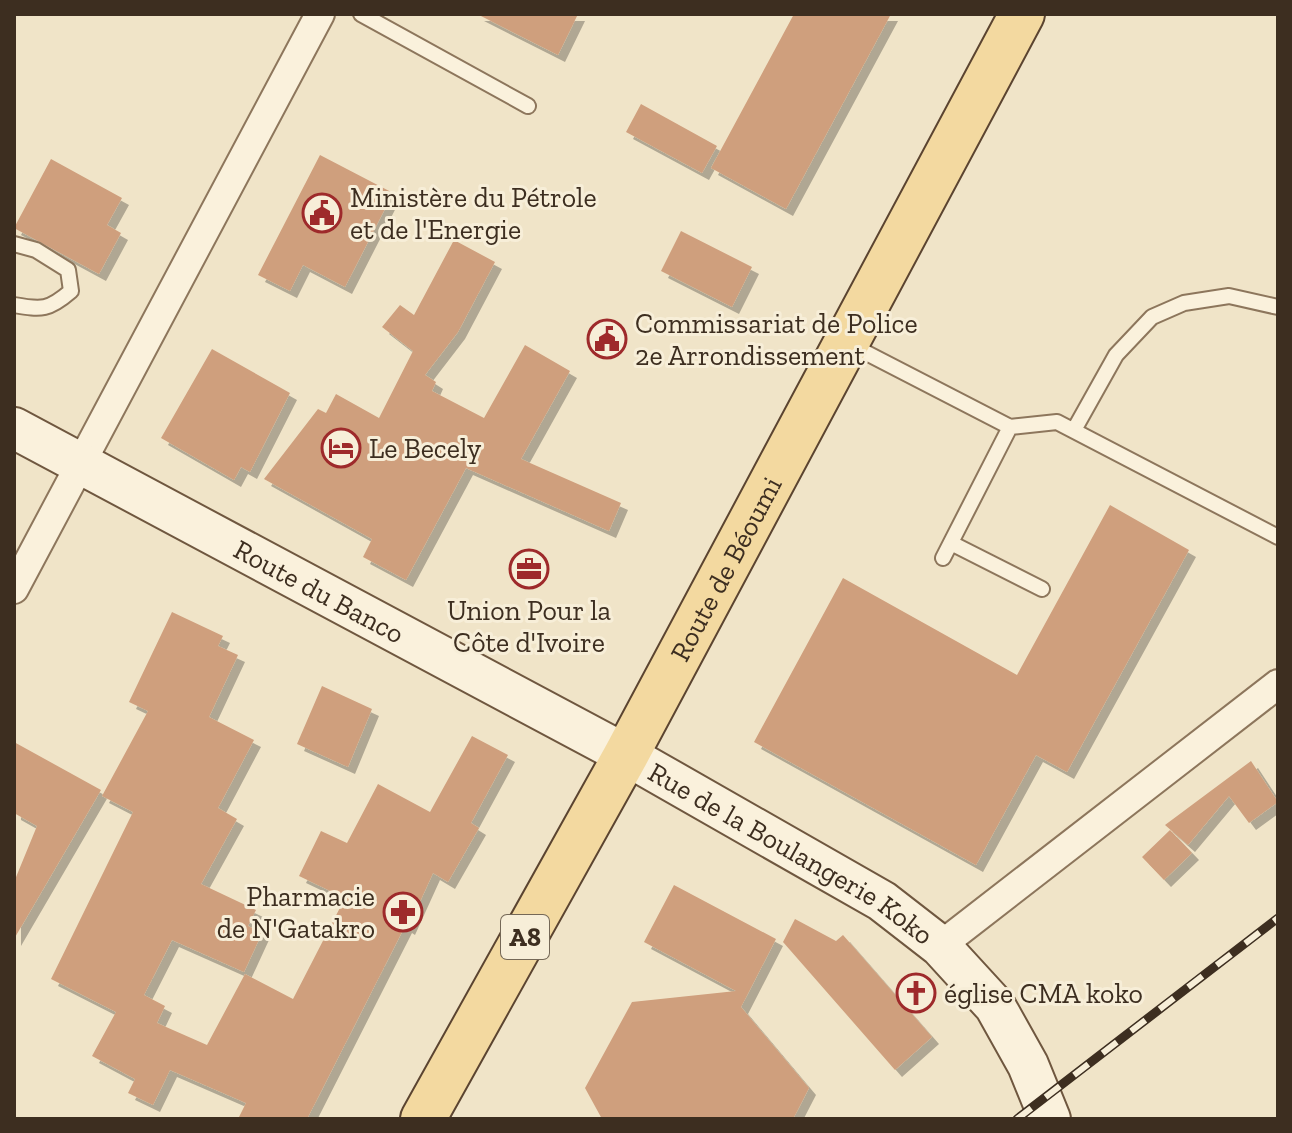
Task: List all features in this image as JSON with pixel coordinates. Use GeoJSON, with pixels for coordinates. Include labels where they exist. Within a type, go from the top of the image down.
{"type":"FeatureCollection","features":[{"type":"Feature","properties":{"kind":"main road","name":"Route de Béoumi"},"geometry":{"type":"LineString","coordinates":[[423,1119],[626,755],[1022,14]]}},
{"type":"Feature","properties":{"kind":"street"},"geometry":{"type":"LineString","coordinates":[[14,589],[320,14]]}},
{"type":"Feature","properties":{"kind":"street","name":"Route du Banco"},"geometry":{"type":"LineString","coordinates":[[14,428],[626,755]]}},
{"type":"Feature","properties":{"kind":"street"},"geometry":{"type":"LineString","coordinates":[[940,946],[1278,684]]}},
{"type":"Feature","properties":{"kind":"street","name":"Rue de la Boulangerie Koko"},"geometry":{"type":"LineString","coordinates":[[626,755],[882,901],[940,946],[995,1006],[1028,1065],[1050,1119]]}},
{"type":"Feature","properties":{"kind":"lane"},"geometry":{"type":"LineString","coordinates":[[361,14],[528,106]]}},
{"type":"Feature","properties":{"kind":"lane"},"geometry":{"type":"LineString","coordinates":[[14,244],[36,250],[68,270],[71,291],[53,307],[36,309],[14,305]]}},
{"type":"Feature","properties":{"kind":"lane"},"geometry":{"type":"LineString","coordinates":[[1074,430],[1116,355],[1152,317],[1184,303],[1229,296],[1278,307]]}},
{"type":"Feature","properties":{"kind":"lane"},"geometry":{"type":"LineString","coordinates":[[847,343],[1010,427],[1057,422],[1278,537]]}},
{"type":"Feature","properties":{"kind":"lane"},"geometry":{"type":"LineString","coordinates":[[943,558],[1010,427]]}},
{"type":"Feature","properties":{"kind":"lane"},"geometry":{"type":"LineString","coordinates":[[951,543],[1042,589]]}},
{"type":"Feature","properties":{"kind":"building"},"geometry":{"type":"Polygon","coordinates":[[[477,14],[578,14],[558,55],[477,14]]]}},
{"type":"Feature","properties":{"kind":"building"},"geometry":{"type":"Polygon","coordinates":[[[794,14],[891,14],[786,209],[711,168],[794,14]]]}},
{"type":"Feature","properties":{"kind":"building"},"geometry":{"type":"Polygon","coordinates":[[[641,104],[717,146],[702,173],[626,132],[641,104]]]}},
{"type":"Feature","properties":{"kind":"building"},"geometry":{"type":"Polygon","coordinates":[[[320,155],[393,193],[345,287],[303,265],[290,291],[258,275],[320,155]]]}},
{"type":"Feature","properties":{"kind":"building"},"geometry":{"type":"Polygon","coordinates":[[[51,159],[122,198],[107,225],[121,233],[99,274],[14,228],[51,159]]]}},
{"type":"Feature","properties":{"kind":"building"},"geometry":{"type":"Polygon","coordinates":[[[681,231],[752,267],[732,307],[661,271],[681,231]]]}},
{"type":"Feature","properties":{"kind":"building"},"geometry":{"type":"Polygon","coordinates":[[[454,240],[495,262],[458,332],[425,375],[436,382],[432,391],[484,418],[525,345],[570,371],[521,459],[621,503],[609,531],[466,468],[406,580],[363,557],[372,539],[264,479],[318,409],[326,413],[336,394],[379,418],[413,351],[382,327],[400,305],[414,315],[454,240]]]}},
{"type":"Feature","properties":{"kind":"building"},"geometry":{"type":"Polygon","coordinates":[[[212,349],[290,393],[250,472],[241,467],[234,480],[161,438],[212,349]]]}},
{"type":"Feature","properties":{"kind":"building"},"geometry":{"type":"Polygon","coordinates":[[[1110,505],[1189,550],[1067,772],[1036,755],[976,865],[754,742],[843,578],[1017,675],[1110,505]]]}},
{"type":"Feature","properties":{"kind":"building"},"geometry":{"type":"Polygon","coordinates":[[[172,612],[223,636],[218,646],[238,655],[209,717],[254,740],[218,808],[237,819],[201,884],[256,910],[248,926],[262,933],[244,972],[172,940],[144,995],[165,1006],[157,1023],[207,1045],[245,974],[293,999],[345,898],[299,876],[321,831],[347,843],[378,784],[430,812],[472,736],[508,755],[471,823],[479,828],[448,882],[433,873],[408,928],[405,926],[307,1119],[238,1119],[246,1103],[170,1070],[153,1105],[128,1093],[135,1079],[92,1056],[116,1012],[51,979],[133,812],[102,796],[148,711],[129,702],[172,612]]]}},
{"type":"Feature","properties":{"kind":"building"},"geometry":{"type":"Polygon","coordinates":[[[322,686],[372,709],[348,767],[297,744],[322,686]]]}},
{"type":"Feature","properties":{"kind":"building"},"geometry":{"type":"Polygon","coordinates":[[[14,742],[101,790],[14,939],[14,882],[37,826],[14,813],[14,742]]]}},
{"type":"Feature","properties":{"kind":"building"},"geometry":{"type":"Polygon","coordinates":[[[1251,761],[1278,802],[1249,823],[1229,796],[1188,845],[1165,825],[1251,761]]]}},
{"type":"Feature","properties":{"kind":"building"},"geometry":{"type":"Polygon","coordinates":[[[1170,830],[1192,853],[1164,880],[1142,857],[1170,830]]]}},
{"type":"Feature","properties":{"kind":"building"},"geometry":{"type":"Polygon","coordinates":[[[674,885],[776,939],[741,1007],[809,1088],[793,1119],[602,1119],[585,1088],[632,1002],[736,991],[644,942],[674,885]]]}},
{"type":"Feature","properties":{"kind":"building"},"geometry":{"type":"Polygon","coordinates":[[[795,919],[836,941],[843,935],[932,1037],[895,1070],[783,942],[795,919]]]}},
{"type":"Feature","properties":{"kind":"railway"},"geometry":{"type":"LineString","coordinates":[[1017,1119],[1278,918]]}},
{"type":"Feature","properties":{"kind":"place","name":"Ministère du Pétrole et de l'Energie"},"geometry":{"type":"Point","coordinates":[322,213]}},
{"type":"Feature","properties":{"kind":"place","name":"Commissariat de Police 2e Arrondissement"},"geometry":{"type":"Point","coordinates":[607,339]}},
{"type":"Feature","properties":{"kind":"place","name":"Le Becely"},"geometry":{"type":"Point","coordinates":[341,448]}},
{"type":"Feature","properties":{"kind":"place","name":"Union Pour la Côte d'Ivoire"},"geometry":{"type":"Point","coordinates":[529,569]}},
{"type":"Feature","properties":{"kind":"place","name":"Pharmacie de N'Gatakro"},"geometry":{"type":"Point","coordinates":[403,912]}},
{"type":"Feature","properties":{"kind":"place","name":"église CMA koko"},"geometry":{"type":"Point","coordinates":[916,993]}}]}
